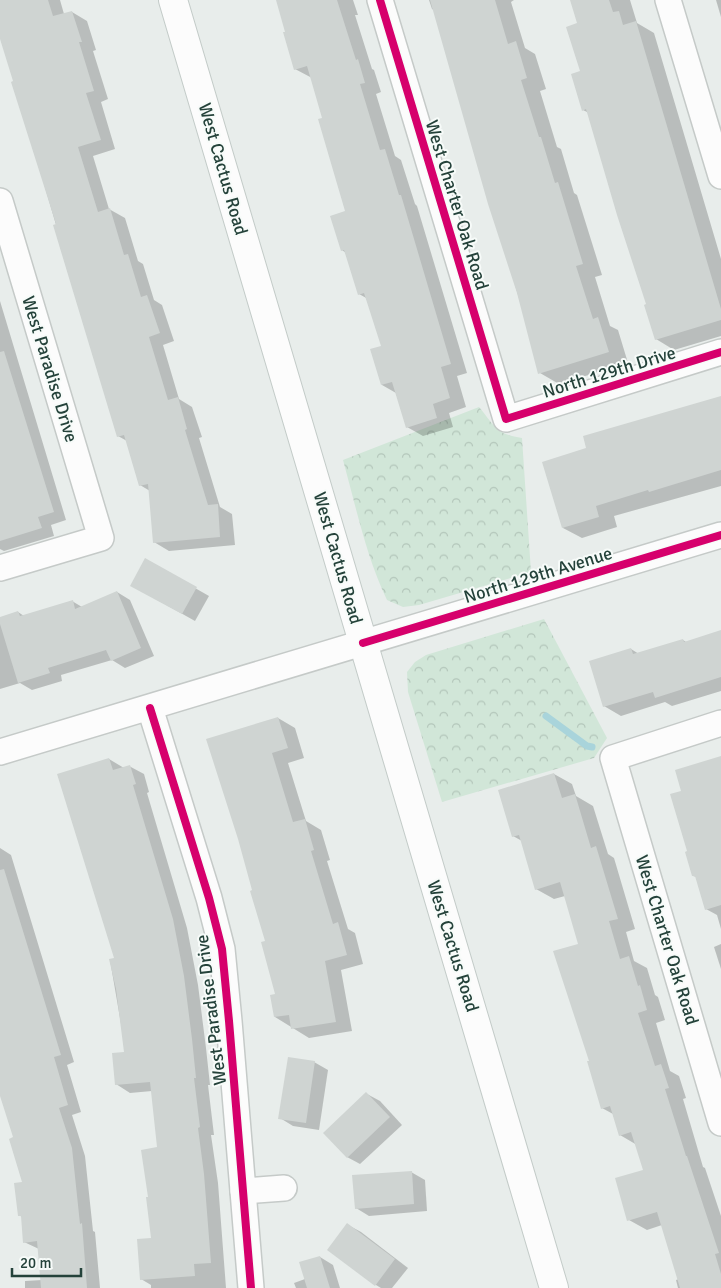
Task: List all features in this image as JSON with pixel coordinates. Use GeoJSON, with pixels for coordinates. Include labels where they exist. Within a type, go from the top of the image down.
{"type":"FeatureCollection","features":[{"type":"Feature","properties":{"kind":"main road","name":"West Cactus Road"},"geometry":{"type":"LineString","coordinates":[[173,0],[554,1288]]}},
{"type":"Feature","properties":{"kind":"street","name":"West Charter Oak Road"},"geometry":{"type":"LineString","coordinates":[[380,0],[506,419]]}},
{"type":"Feature","properties":{"kind":"street"},"geometry":{"type":"LineString","coordinates":[[668,0],[721,176]]}},
{"type":"Feature","properties":{"kind":"street","name":"West Paradise Drive"},"geometry":{"type":"LineString","coordinates":[[0,201],[101,538],[0,568]]}},
{"type":"Feature","properties":{"kind":"street","name":"North 129th Drive"},"geometry":{"type":"LineString","coordinates":[[506,419],[721,352]]}},
{"type":"Feature","properties":{"kind":"street","name":"North 129th Avenue"},"geometry":{"type":"LineString","coordinates":[[0,752],[721,535]]}},
{"type":"Feature","properties":{"kind":"street","name":"West Paradise Drive"},"geometry":{"type":"LineString","coordinates":[[150,708],[209,898],[222,949],[230,1021],[251,1288]]}},
{"type":"Feature","properties":{"kind":"street","name":"West Charter Oak Road"},"geometry":{"type":"LineString","coordinates":[[721,724],[613,758],[721,1123]]}},
{"type":"Feature","properties":{"kind":"street"},"geometry":{"type":"LineString","coordinates":[[243,1191],[284,1188]]}},
{"type":"Feature","properties":{"kind":"green space"},"geometry":{"type":"Polygon","coordinates":[[[479,407],[496,428],[506,434],[522,438],[531,572],[419,605],[403,607],[387,600],[373,566],[343,460],[479,407]]]}},
{"type":"Feature","properties":{"kind":"green space"},"geometry":{"type":"Polygon","coordinates":[[[544,619],[607,738],[594,758],[442,802],[408,692],[407,672],[415,662],[426,655],[544,619]]]}},
{"type":"Feature","properties":{"kind":"building"},"geometry":{"type":"Polygon","coordinates":[[[0,0],[48,0],[53,16],[72,11],[94,91],[86,93],[101,140],[78,147],[98,212],[110,208],[124,255],[128,254],[141,297],[147,295],[160,333],[149,337],[168,400],[178,397],[187,429],[185,430],[208,505],[218,504],[220,537],[153,543],[148,484],[139,486],[124,435],[117,437],[53,225],[56,224],[11,82],[13,81],[0,39],[0,0]]]}},
{"type":"Feature","properties":{"kind":"building"},"geometry":{"type":"Polygon","coordinates":[[[276,0],[337,0],[365,83],[360,84],[380,150],[385,149],[399,195],[401,195],[451,364],[441,367],[450,398],[433,404],[437,418],[406,428],[392,382],[381,385],[370,349],[381,346],[364,293],[358,295],[344,250],[341,251],[330,216],[345,211],[318,119],[322,118],[307,66],[294,70],[276,0]]]}},
{"type":"Feature","properties":{"kind":"building"},"geometry":{"type":"Polygon","coordinates":[[[430,0],[495,0],[508,44],[516,41],[527,78],[521,80],[555,183],[558,182],[583,264],[576,266],[593,319],[598,317],[609,352],[538,374],[517,293],[488,204],[430,0]]]}},
{"type":"Feature","properties":{"kind":"building"},"geometry":{"type":"Polygon","coordinates":[[[570,0],[609,0],[613,12],[619,11],[623,25],[636,21],[721,309],[721,320],[655,340],[644,305],[646,304],[617,215],[586,109],[582,111],[571,74],[580,71],[566,27],[577,23],[570,0]]]}},
{"type":"Feature","properties":{"kind":"building"},"geometry":{"type":"Polygon","coordinates":[[[4,351],[54,512],[38,517],[42,528],[0,541],[0,352],[4,351]]]}},
{"type":"Feature","properties":{"kind":"building"},"geometry":{"type":"Polygon","coordinates":[[[721,396],[721,470],[596,506],[599,517],[562,528],[542,462],[586,448],[583,436],[721,396]]]}},
{"type":"Feature","properties":{"kind":"building"},"geometry":{"type":"Polygon","coordinates":[[[145,558],[197,587],[182,614],[130,586],[145,558]]]}},
{"type":"Feature","properties":{"kind":"building"},"geometry":{"type":"Polygon","coordinates":[[[117,591],[141,648],[111,661],[106,650],[48,668],[50,673],[18,683],[0,624],[0,617],[18,611],[20,616],[73,600],[75,609],[117,591]]]}},
{"type":"Feature","properties":{"kind":"building"},"geometry":{"type":"Polygon","coordinates":[[[721,630],[721,677],[655,698],[653,692],[603,707],[589,661],[631,648],[633,654],[683,639],[684,642],[721,630]]]}},
{"type":"Feature","properties":{"kind":"building"},"geometry":{"type":"Polygon","coordinates":[[[278,717],[288,748],[272,753],[293,822],[305,819],[314,850],[311,851],[333,924],[338,922],[347,955],[325,961],[336,1022],[291,1029],[289,1015],[274,1017],[270,995],[275,994],[261,942],[265,941],[250,891],[252,890],[238,839],[206,739],[278,717]]]}},
{"type":"Feature","properties":{"kind":"building"},"geometry":{"type":"Polygon","coordinates":[[[721,756],[721,905],[705,910],[695,876],[692,876],[685,852],[687,851],[670,794],[681,791],[675,770],[721,756]]]}},
{"type":"Feature","properties":{"kind":"building"},"geometry":{"type":"Polygon","coordinates":[[[109,758],[113,770],[130,765],[136,784],[133,785],[173,919],[184,976],[196,1078],[194,1078],[200,1127],[198,1128],[204,1174],[211,1263],[194,1264],[195,1276],[140,1280],[137,1239],[151,1238],[146,1197],[148,1197],[141,1150],[157,1147],[150,1082],[115,1085],[112,1053],[124,1052],[116,989],[109,959],[114,958],[57,774],[109,758]]]}},
{"type":"Feature","properties":{"kind":"building"},"geometry":{"type":"Polygon","coordinates":[[[554,773],[562,798],[575,794],[591,848],[596,846],[618,919],[609,921],[620,959],[629,956],[638,986],[640,985],[647,1010],[638,1013],[655,1066],[661,1064],[669,1088],[665,1089],[719,1253],[715,1254],[721,1274],[721,1288],[680,1288],[657,1212],[627,1221],[615,1178],[643,1170],[631,1132],[619,1136],[610,1106],[601,1109],[587,1061],[589,1061],[553,951],[578,944],[560,882],[535,890],[519,835],[512,837],[498,790],[554,773]]]}},
{"type":"Feature","properties":{"kind":"building"},"geometry":{"type":"Polygon","coordinates":[[[4,869],[61,1055],[54,1057],[68,1105],[59,1108],[72,1148],[80,1224],[82,1223],[87,1288],[41,1288],[37,1241],[23,1243],[21,1216],[18,1216],[14,1183],[22,1182],[9,1139],[13,1137],[0,1096],[0,870],[4,869]]]}},
{"type":"Feature","properties":{"kind":"building"},"geometry":{"type":"Polygon","coordinates":[[[288,1057],[315,1061],[306,1123],[278,1119],[288,1057]]]}},
{"type":"Feature","properties":{"kind":"building"},"geometry":{"type":"Polygon","coordinates":[[[366,1092],[390,1117],[347,1158],[323,1133],[366,1092]]]}},
{"type":"Feature","properties":{"kind":"building"},"geometry":{"type":"Polygon","coordinates":[[[412,1171],[414,1204],[355,1209],[352,1175],[412,1171]]]}},
{"type":"Feature","properties":{"kind":"building"},"geometry":{"type":"Polygon","coordinates":[[[347,1223],[395,1259],[375,1286],[327,1250],[347,1223]]]}},
{"type":"Feature","properties":{"kind":"building"},"geometry":{"type":"Polygon","coordinates":[[[320,1256],[330,1288],[307,1288],[299,1262],[320,1256]]]}},
{"type":"Feature","properties":{"kind":"waterway"},"geometry":{"type":"LineString","coordinates":[[546,716],[587,746],[592,747]]}},
{"type":"Feature","properties":{"kind":"cycle path"},"geometry":{"type":"LineString","coordinates":[[380,0],[506,419],[721,352]]}},
{"type":"Feature","properties":{"kind":"cycle path"},"geometry":{"type":"LineString","coordinates":[[363,643],[721,535]]}},
{"type":"Feature","properties":{"kind":"cycle path"},"geometry":{"type":"LineString","coordinates":[[150,708],[209,898],[222,949],[251,1288]]}}]}
